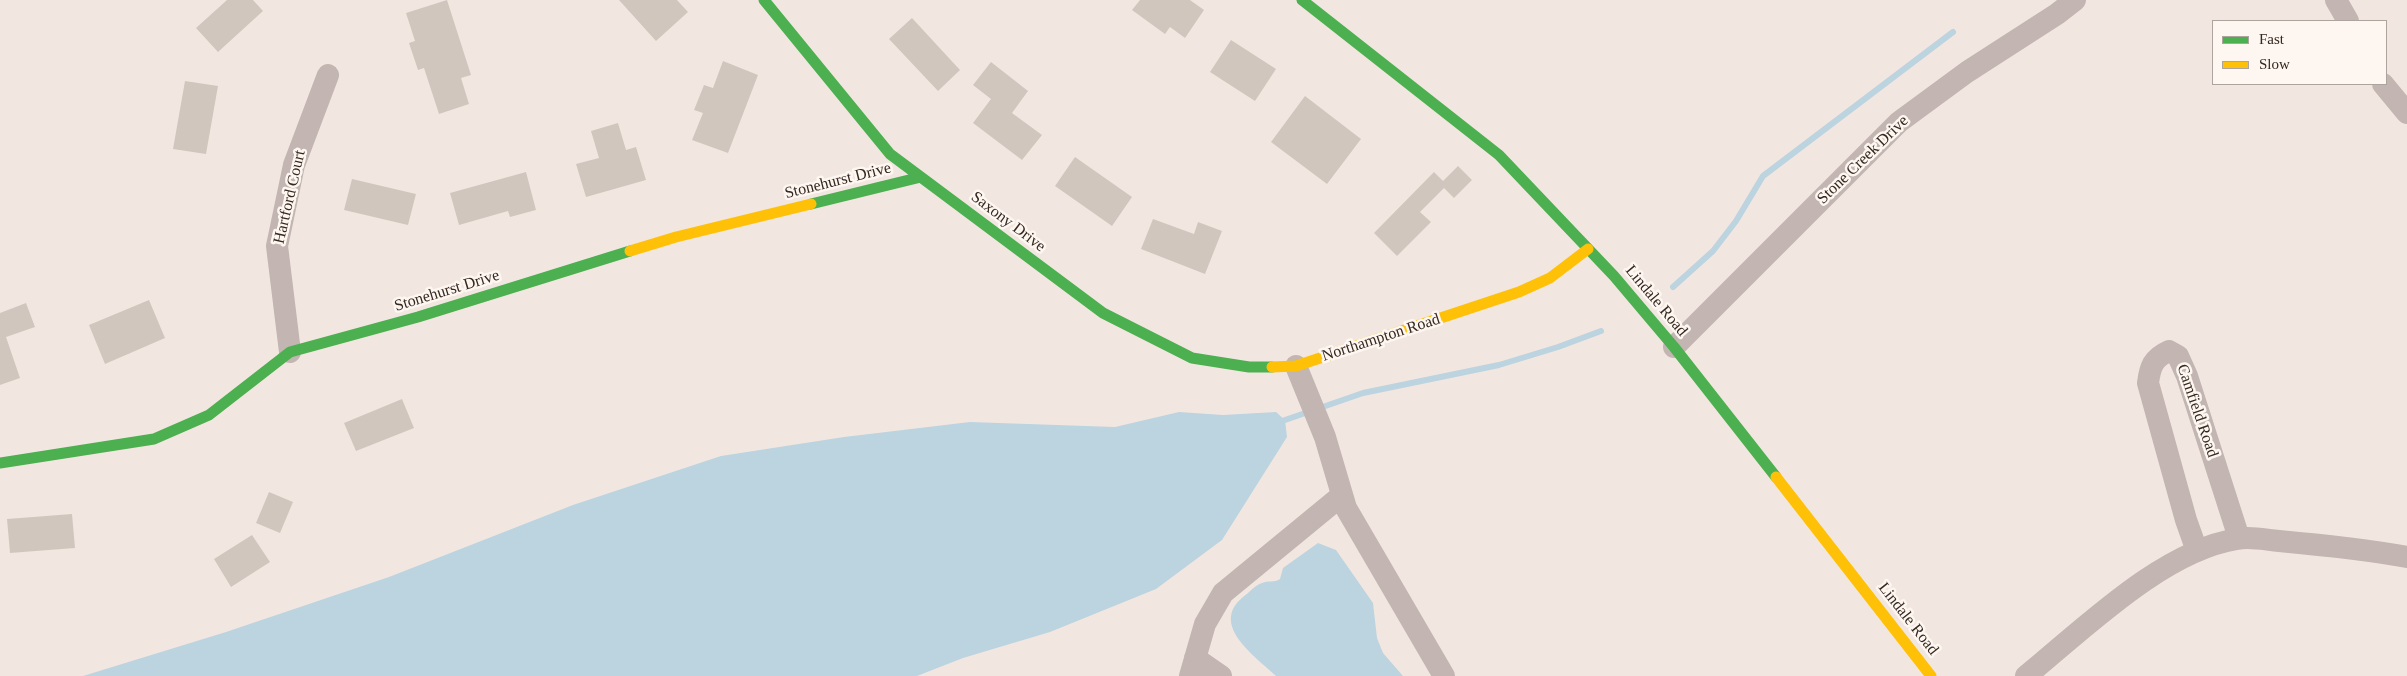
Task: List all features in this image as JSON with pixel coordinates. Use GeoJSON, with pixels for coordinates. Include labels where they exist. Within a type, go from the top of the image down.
{"type":"FeatureCollection","features":[{"type":"Feature","properties":{"kind":"street","name":"Saxony Drive"},"geometry":{"type":"LineString","coordinates":[[764,0],[890,154],[1103,313],[1192,358],[1249,367],[1296,366]]}},
{"type":"Feature","properties":{"kind":"street","name":"Lindale Road"},"geometry":{"type":"LineString","coordinates":[[1302,0],[1499,155],[1588,249],[1674,347],[1931,676]]}},
{"type":"Feature","properties":{"kind":"street","name":"Stone Creek Drive"},"geometry":{"type":"LineString","coordinates":[[1674,347],[1899,122],[1967,72],[2057,14],[2075,0]]}},
{"type":"Feature","properties":{"kind":"street"},"geometry":{"type":"LineString","coordinates":[[2336,0],[2347,20]]}},
{"type":"Feature","properties":{"kind":"street","name":"Hartford Court"},"geometry":{"type":"LineString","coordinates":[[290,352],[277,246],[294,165],[328,75]]}},
{"type":"Feature","properties":{"kind":"street"},"geometry":{"type":"LineString","coordinates":[[2384,85],[2407,113]]}},
{"type":"Feature","properties":{"kind":"street","name":"Stonehurst Drive"},"geometry":{"type":"LineString","coordinates":[[0,463],[154,439],[209,415],[290,352],[418,318],[676,237],[921,177]]}},
{"type":"Feature","properties":{"kind":"street","name":"Northampton Road"},"geometry":{"type":"LineString","coordinates":[[1296,366],[1519,292],[1550,278],[1588,249]]}},
{"type":"Feature","properties":{"kind":"street","name":"Camfield Road"},"geometry":{"type":"LineString","coordinates":[[2198,550],[2186,520],[2148,383],[2150,366],[2160,355],[2169,351],[2178,356],[2187,376],[2238,538]]}},
{"type":"Feature","properties":{"kind":"street"},"geometry":{"type":"LineString","coordinates":[[1296,366],[1325,437],[1346,508],[1444,676]]}},
{"type":"Feature","properties":{"kind":"street"},"geometry":{"type":"LineString","coordinates":[[1221,676],[1193,667],[1205,624],[1223,593],[1341,496]]}},
{"type":"Feature","properties":{"kind":"street"},"geometry":{"type":"LineString","coordinates":[[2026,676],[2151,575],[2198,550],[2238,538],[2344,546],[2407,556]]}},
{"type":"Feature","properties":{"kind":"water"},"geometry":{"type":"Polygon","coordinates":[[[1179,412],[1223,415],[1276,412],[1285,420],[1287,437],[1222,540],[1156,589],[1050,632],[963,658],[917,676],[83,676],[226,632],[389,577],[573,505],[721,456],[844,437],[970,422],[1115,427],[1179,412]]]}},
{"type":"Feature","properties":{"kind":"water"},"geometry":{"type":"Polygon","coordinates":[[[1318,543],[1336,550],[1373,603],[1377,638],[1383,653],[1403,676],[1276,676],[1247,650],[1239,640],[1233,629],[1231,618],[1234,608],[1257,585],[1280,579],[1283,568],[1318,543]]]}},
{"type":"Feature","properties":{"kind":"building"},"geometry":{"type":"Polygon","coordinates":[[[227,0],[253,0],[263,11],[218,52],[196,28],[227,0]]]}},
{"type":"Feature","properties":{"kind":"building"},"geometry":{"type":"Polygon","coordinates":[[[447,0],[471,75],[461,78],[469,104],[439,114],[424,68],[418,70],[409,43],[415,41],[406,13],[447,0]]]}},
{"type":"Feature","properties":{"kind":"building"},"geometry":{"type":"Polygon","coordinates":[[[619,0],[677,0],[688,12],[656,41],[619,0]]]}},
{"type":"Feature","properties":{"kind":"building"},"geometry":{"type":"Polygon","coordinates":[[[1140,0],[1190,0],[1204,10],[1185,38],[1170,27],[1165,34],[1132,10],[1140,0]]]}},
{"type":"Feature","properties":{"kind":"building"},"geometry":{"type":"Polygon","coordinates":[[[912,18],[960,70],[938,91],[889,39],[912,18]]]}},
{"type":"Feature","properties":{"kind":"building"},"geometry":{"type":"Polygon","coordinates":[[[1231,40],[1276,69],[1255,101],[1210,72],[1231,40]]]}},
{"type":"Feature","properties":{"kind":"building"},"geometry":{"type":"Polygon","coordinates":[[[723,61],[758,75],[728,153],[692,140],[703,113],[694,110],[704,85],[713,88],[723,61]]]}},
{"type":"Feature","properties":{"kind":"building"},"geometry":{"type":"Polygon","coordinates":[[[991,62],[1028,91],[1012,113],[1042,135],[1022,160],[973,123],[991,99],[973,85],[991,62]]]}},
{"type":"Feature","properties":{"kind":"building"},"geometry":{"type":"Polygon","coordinates":[[[185,81],[218,86],[206,154],[173,149],[185,81]]]}},
{"type":"Feature","properties":{"kind":"building"},"geometry":{"type":"Polygon","coordinates":[[[1305,96],[1361,139],[1327,184],[1271,142],[1305,96]]]}},
{"type":"Feature","properties":{"kind":"building"},"geometry":{"type":"Polygon","coordinates":[[[618,123],[626,150],[636,147],[646,180],[586,197],[576,164],[599,158],[591,131],[618,123]]]}},
{"type":"Feature","properties":{"kind":"building"},"geometry":{"type":"Polygon","coordinates":[[[1075,157],[1132,197],[1112,226],[1055,186],[1075,157]]]}},
{"type":"Feature","properties":{"kind":"building"},"geometry":{"type":"Polygon","coordinates":[[[1458,166],[1472,180],[1454,198],[1444,188],[1420,212],[1431,222],[1397,256],[1374,233],[1434,172],[1443,181],[1458,166]]]}},
{"type":"Feature","properties":{"kind":"building"},"geometry":{"type":"Polygon","coordinates":[[[526,172],[536,210],[510,217],[508,211],[459,225],[450,193],[526,172]]]}},
{"type":"Feature","properties":{"kind":"building"},"geometry":{"type":"Polygon","coordinates":[[[352,179],[416,194],[408,225],[344,210],[352,179]]]}},
{"type":"Feature","properties":{"kind":"building"},"geometry":{"type":"Polygon","coordinates":[[[1153,219],[1194,234],[1198,222],[1222,231],[1205,274],[1141,249],[1153,219]]]}},
{"type":"Feature","properties":{"kind":"building"},"geometry":{"type":"Polygon","coordinates":[[[149,300],[165,338],[105,364],[89,325],[149,300]]]}},
{"type":"Feature","properties":{"kind":"building"},"geometry":{"type":"Polygon","coordinates":[[[26,303],[35,327],[6,337],[20,378],[0,385],[0,313],[26,303]]]}},
{"type":"Feature","properties":{"kind":"building"},"geometry":{"type":"Polygon","coordinates":[[[402,399],[414,428],[356,451],[344,423],[402,399]]]}},
{"type":"Feature","properties":{"kind":"building"},"geometry":{"type":"Polygon","coordinates":[[[269,492],[293,502],[280,533],[256,523],[269,492]]]}},
{"type":"Feature","properties":{"kind":"building"},"geometry":{"type":"Polygon","coordinates":[[[72,514],[75,548],[10,553],[7,519],[72,514]]]}},
{"type":"Feature","properties":{"kind":"building"},"geometry":{"type":"Polygon","coordinates":[[[252,535],[270,562],[231,587],[214,559],[252,535]]]}},
{"type":"Feature","properties":{"kind":"waterway"},"geometry":{"type":"LineString","coordinates":[[1673,287],[1713,251],[1736,221],[1763,176],[1953,32]]}},
{"type":"Feature","properties":{"kind":"waterway"},"geometry":{"type":"LineString","coordinates":[[1285,420],[1363,393],[1499,365],[1558,347],[1601,331]]}},
{"type":"Feature","properties":{"kind":"traffic: fast"},"geometry":{"type":"LineString","coordinates":[[764,0],[890,154],[1103,313],[1192,358],[1249,367],[1272,367]]}},
{"type":"Feature","properties":{"kind":"traffic: fast"},"geometry":{"type":"LineString","coordinates":[[1302,0],[1499,155],[1614,276],[1674,347],[1776,477]]}},
{"type":"Feature","properties":{"kind":"traffic: fast"},"geometry":{"type":"LineString","coordinates":[[811,204],[921,177]]}},
{"type":"Feature","properties":{"kind":"traffic: fast"},"geometry":{"type":"LineString","coordinates":[[0,463],[154,439],[209,415],[290,352],[418,317],[630,251]]}},
{"type":"Feature","properties":{"kind":"traffic: slow"},"geometry":{"type":"LineString","coordinates":[[630,251],[676,237],[811,204]]}},
{"type":"Feature","properties":{"kind":"traffic: slow"},"geometry":{"type":"LineString","coordinates":[[1272,367],[1296,366],[1519,292],[1550,278],[1588,249]]}},
{"type":"Feature","properties":{"kind":"traffic: slow"},"geometry":{"type":"LineString","coordinates":[[1776,477],[1931,676]]}}]}
